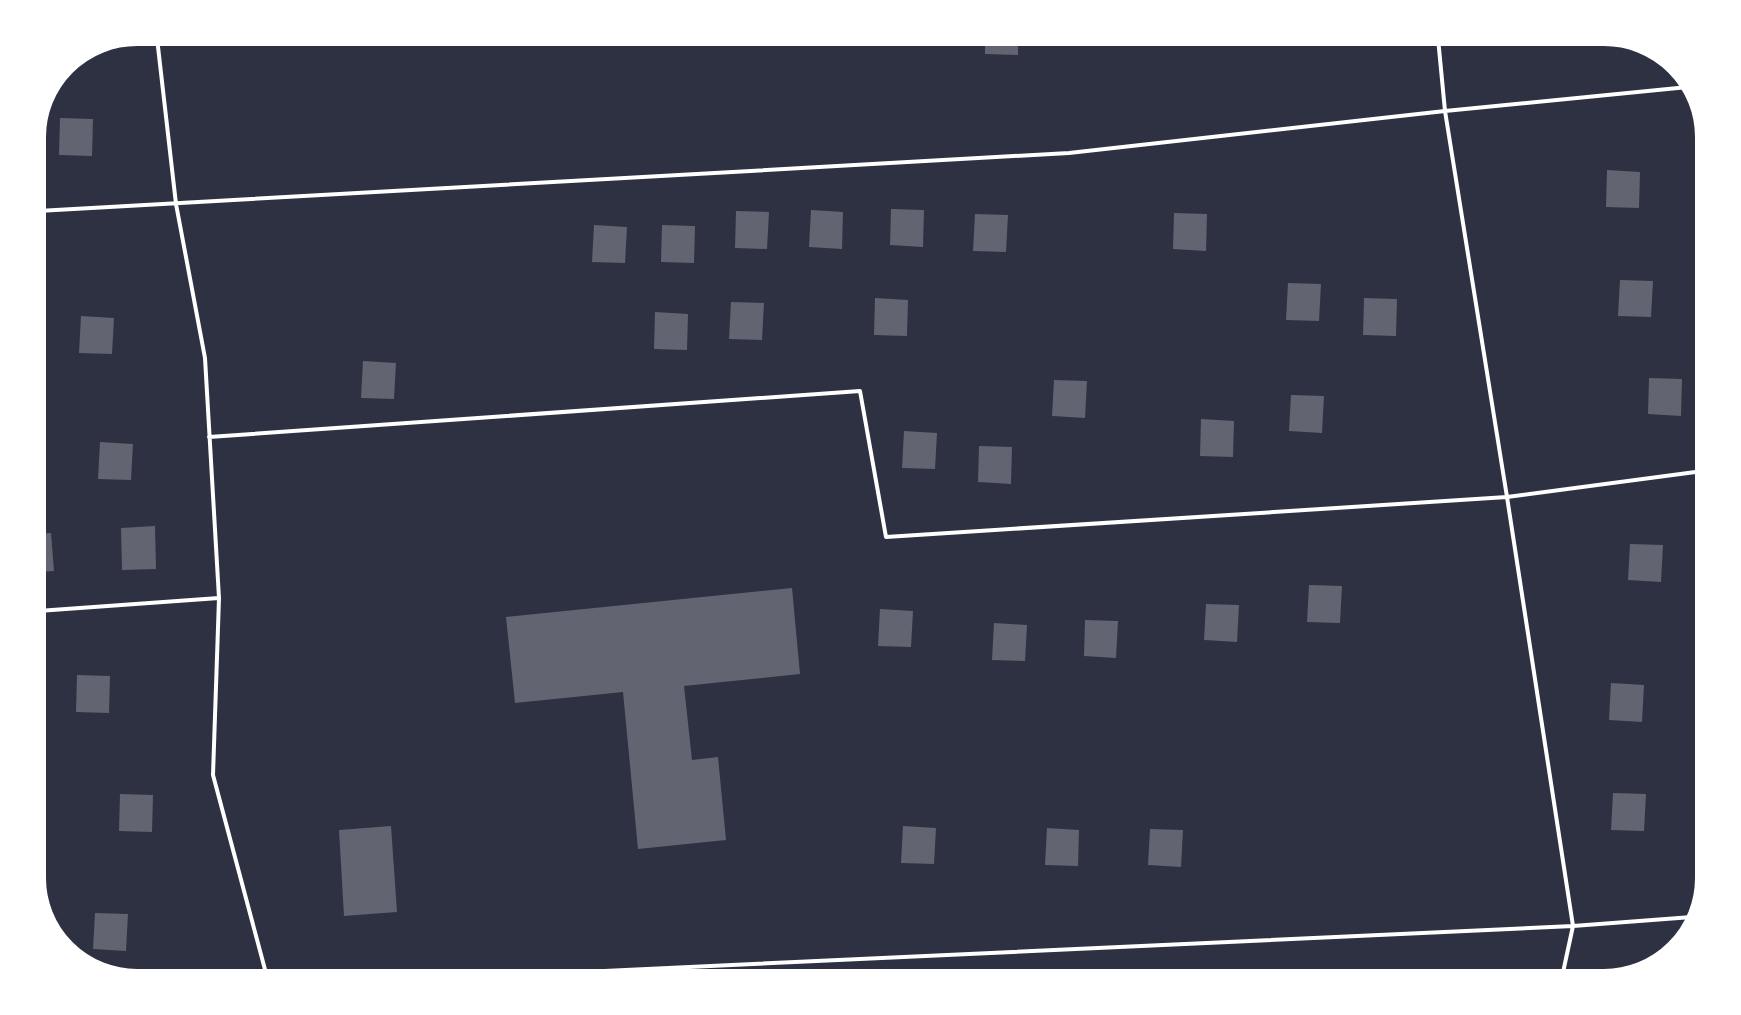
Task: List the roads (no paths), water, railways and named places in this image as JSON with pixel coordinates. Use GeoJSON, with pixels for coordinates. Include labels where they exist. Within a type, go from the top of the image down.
{"type":"FeatureCollection","features":[{"type":"Feature","properties":{"kind":"street"},"geometry":{"type":"LineString","coordinates":[[158,45],[176,204],[205,358],[218,598],[213,775],[265,970]]}},
{"type":"Feature","properties":{"kind":"street"},"geometry":{"type":"LineString","coordinates":[[1439,45],[1445,111],[1507,496],[1573,926],[1564,970]]}},
{"type":"Feature","properties":{"kind":"street"},"geometry":{"type":"LineString","coordinates":[[45,211],[1069,153],[1445,111],[1681,88]]}},
{"type":"Feature","properties":{"kind":"street"},"geometry":{"type":"LineString","coordinates":[[210,437],[860,391],[886,537],[1507,496],[1696,472]]}},
{"type":"Feature","properties":{"kind":"street"},"geometry":{"type":"LineString","coordinates":[[45,610],[218,598]]}},
{"type":"Feature","properties":{"kind":"street"},"geometry":{"type":"LineString","coordinates":[[624,970],[1573,926],[1687,917]]}}]}
